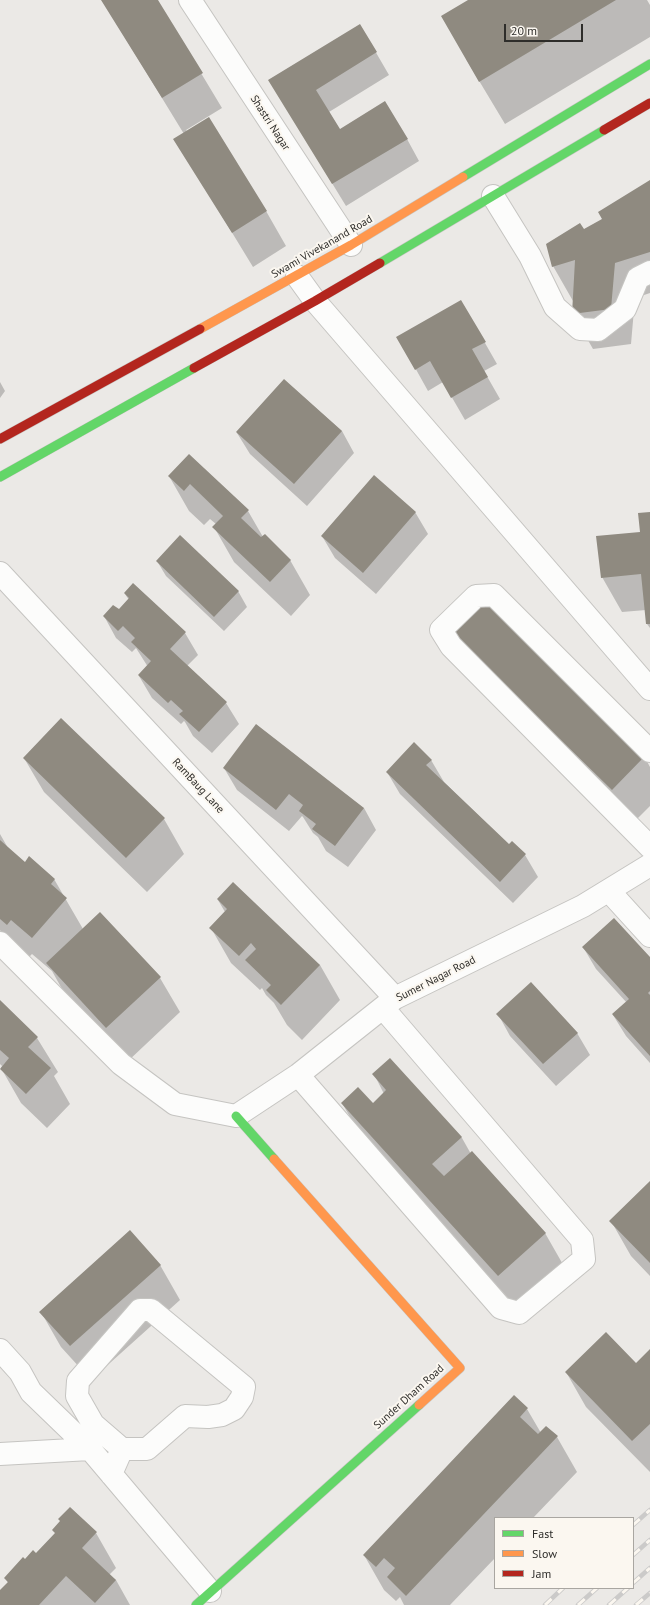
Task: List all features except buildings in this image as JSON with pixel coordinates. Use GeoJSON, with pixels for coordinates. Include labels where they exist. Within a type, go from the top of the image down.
{"type":"FeatureCollection","features":[{"type":"Feature","properties":{"kind":"main road","name":"Swami Vivekanand Road"},"geometry":{"type":"LineString","coordinates":[[0,439],[351,245],[650,64]]}},
{"type":"Feature","properties":{"kind":"main road"},"geometry":{"type":"LineString","coordinates":[[0,477],[316,302],[650,103]]}},
{"type":"Feature","properties":{"kind":"main road","name":"Sunder Dham Road"},"geometry":{"type":"LineString","coordinates":[[203,1598],[460,1368],[236,1116]]}},
{"type":"Feature","properties":{"kind":"street","name":"Shastri Nagar"},"geometry":{"type":"LineString","coordinates":[[190,0],[351,245]]}},
{"type":"Feature","properties":{"kind":"street"},"geometry":{"type":"LineString","coordinates":[[493,196],[530,256],[555,307],[580,329],[598,330],[625,309],[638,278],[650,272]]}},
{"type":"Feature","properties":{"kind":"street"},"geometry":{"type":"LineString","coordinates":[[297,276],[316,302],[650,689]]}},
{"type":"Feature","properties":{"kind":"street","name":"RamBaug Lane"},"geometry":{"type":"LineString","coordinates":[[0,573],[389,1003],[582,1240],[584,1259],[519,1313],[501,1308],[298,1075]]}},
{"type":"Feature","properties":{"kind":"street"},"geometry":{"type":"LineString","coordinates":[[650,751],[494,595],[476,596],[441,630],[451,646],[650,847]]}},
{"type":"Feature","properties":{"kind":"street","name":"Sumer Nagar Road"},"geometry":{"type":"LineString","coordinates":[[236,1116],[298,1075],[389,1003],[583,906],[650,865]]}},
{"type":"Feature","properties":{"kind":"street"},"geometry":{"type":"LineString","coordinates":[[609,891],[650,936]]}},
{"type":"Feature","properties":{"kind":"street"},"geometry":{"type":"LineString","coordinates":[[0,943],[121,1064],[175,1104],[236,1116]]}},
{"type":"Feature","properties":{"kind":"street"},"geometry":{"type":"LineString","coordinates":[[140,1310],[151,1310],[244,1387],[242,1397],[234,1409],[222,1415],[208,1417],[186,1416],[146,1449],[122,1449],[93,1424],[77,1396],[78,1381],[140,1310]]}},
{"type":"Feature","properties":{"kind":"street"},"geometry":{"type":"LineString","coordinates":[[0,1350],[20,1372],[31,1392],[90,1449],[111,1474],[203,1598]]}},
{"type":"Feature","properties":{"kind":"street"},"geometry":{"type":"LineString","coordinates":[[0,1454],[90,1449]]}},
{"type":"Feature","properties":{"kind":"street"},"geometry":{"type":"LineString","coordinates":[[111,1474],[122,1449]]}},
{"type":"Feature","properties":{"kind":"railway"},"geometry":{"type":"LineString","coordinates":[[634,1524],[650,1510]]}},
{"type":"Feature","properties":{"kind":"railway"},"geometry":{"type":"LineString","coordinates":[[634,1554],[650,1540]]}},
{"type":"Feature","properties":{"kind":"railway"},"geometry":{"type":"LineString","coordinates":[[634,1582],[650,1568]]}},
{"type":"Feature","properties":{"kind":"railway"},"geometry":{"type":"LineString","coordinates":[[545,1605],[562,1589]]}},
{"type":"Feature","properties":{"kind":"railway"},"geometry":{"type":"LineString","coordinates":[[578,1605],[596,1589]]}},
{"type":"Feature","properties":{"kind":"railway"},"geometry":{"type":"LineString","coordinates":[[609,1605],[627,1589]]}},
{"type":"Feature","properties":{"kind":"railway"},"geometry":{"type":"LineString","coordinates":[[636,1605],[650,1593]]}},
{"type":"Feature","properties":{"kind":"traffic: fast"},"geometry":{"type":"LineString","coordinates":[[463,177],[650,64]]}},
{"type":"Feature","properties":{"kind":"traffic: fast"},"geometry":{"type":"LineString","coordinates":[[380,263],[604,130]]}},
{"type":"Feature","properties":{"kind":"traffic: fast"},"geometry":{"type":"LineString","coordinates":[[0,477],[194,368]]}},
{"type":"Feature","properties":{"kind":"traffic: fast"},"geometry":{"type":"LineString","coordinates":[[236,1116],[274,1159]]}},
{"type":"Feature","properties":{"kind":"traffic: fast"},"geometry":{"type":"LineString","coordinates":[[196,1605],[419,1405]]}},
{"type":"Feature","properties":{"kind":"traffic: slow"},"geometry":{"type":"LineString","coordinates":[[200,329],[351,245],[463,177]]}},
{"type":"Feature","properties":{"kind":"traffic: slow"},"geometry":{"type":"LineString","coordinates":[[274,1159],[460,1368],[419,1405]]}},
{"type":"Feature","properties":{"kind":"traffic: jam"},"geometry":{"type":"LineString","coordinates":[[604,130],[650,103]]}},
{"type":"Feature","properties":{"kind":"traffic: jam"},"geometry":{"type":"LineString","coordinates":[[194,368],[380,263]]}},
{"type":"Feature","properties":{"kind":"traffic: jam"},"geometry":{"type":"LineString","coordinates":[[0,439],[200,329]]}}]}
